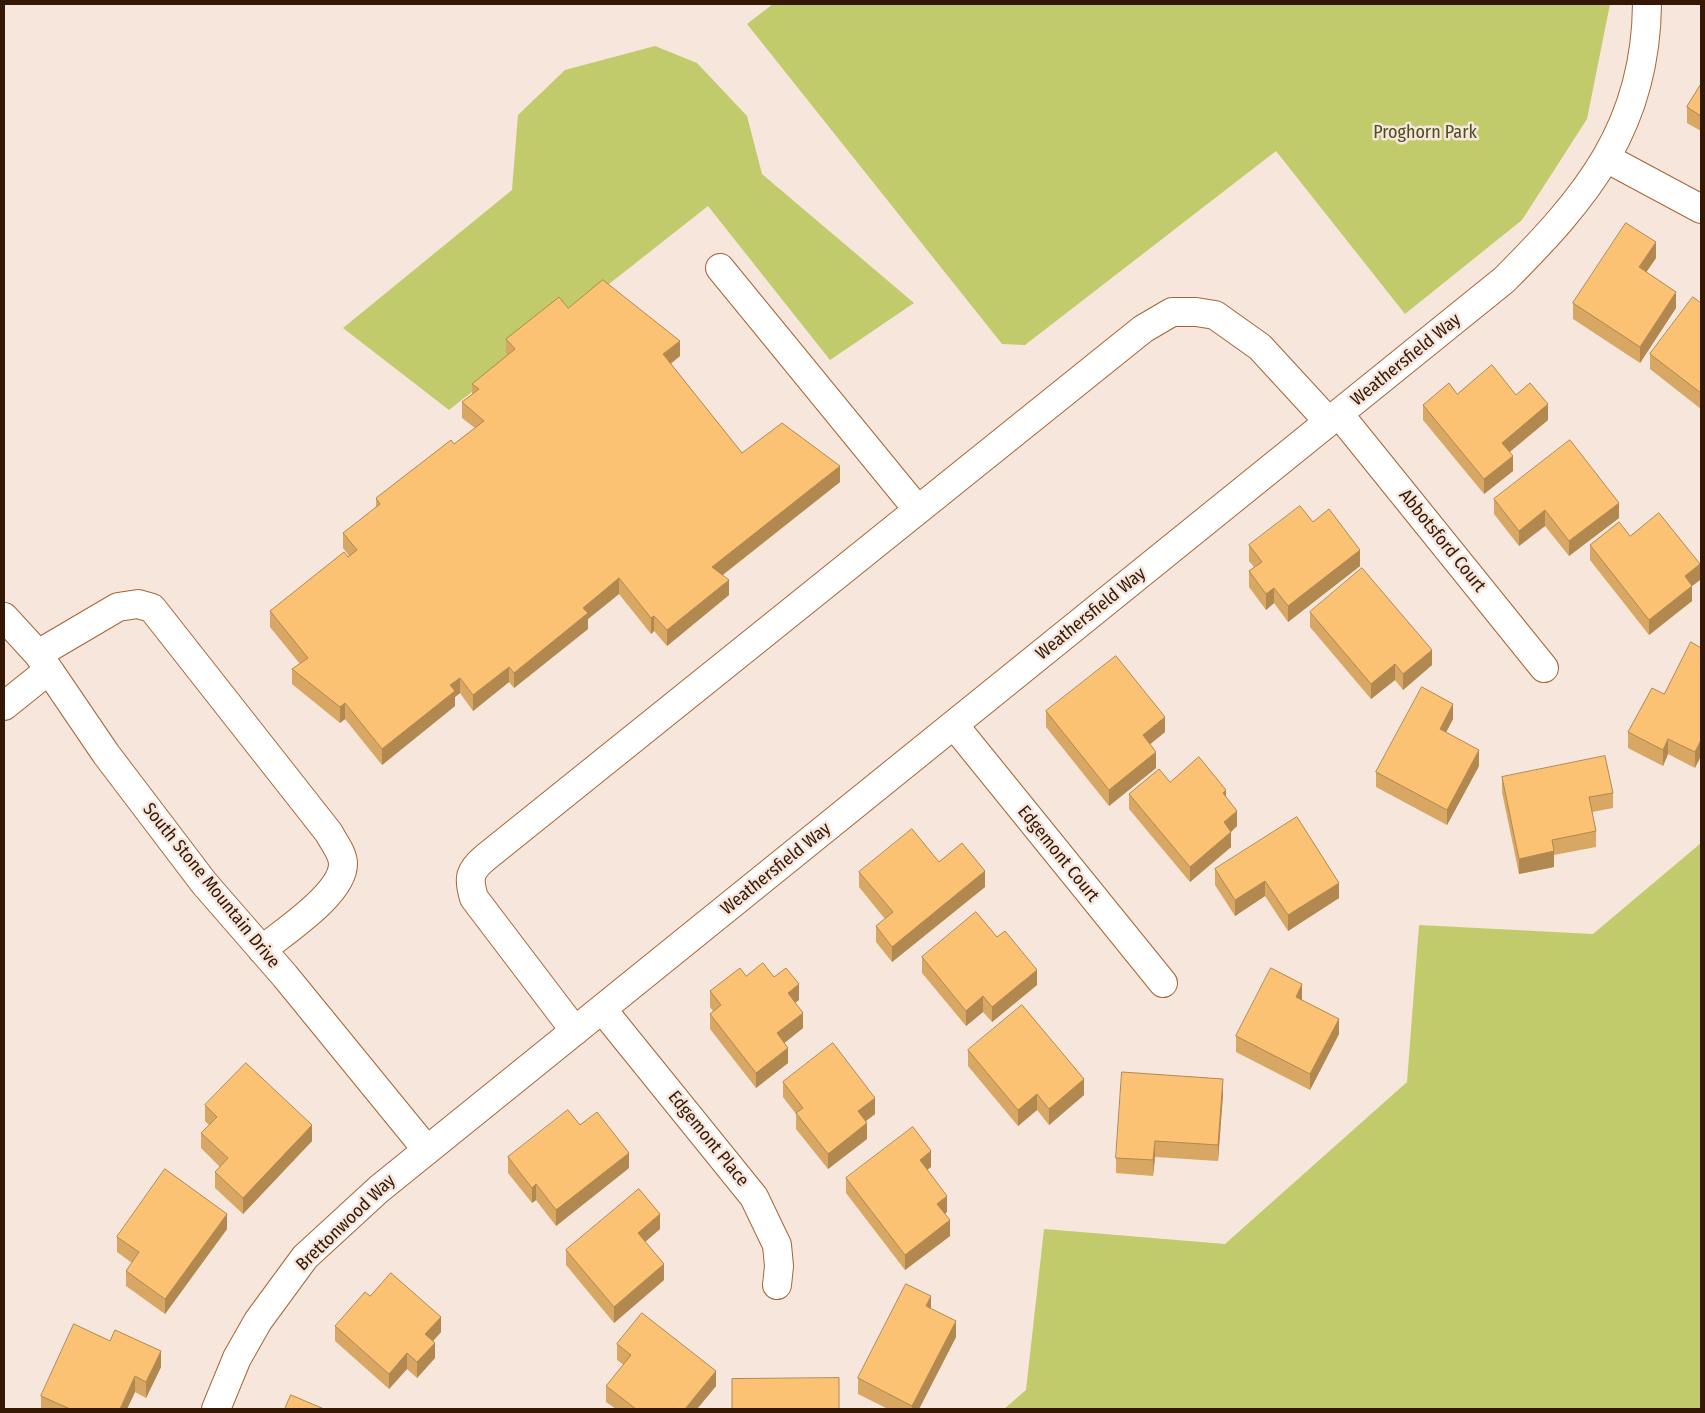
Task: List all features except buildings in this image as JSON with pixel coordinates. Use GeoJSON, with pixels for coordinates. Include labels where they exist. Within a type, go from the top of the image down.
{"type":"FeatureCollection","features":[{"type":"Feature","properties":{"kind":"street","name":"Weathersfield Way"},"geometry":{"type":"LineString","coordinates":[[427,1150],[1504,280],[1548,236],[1590,184],[1622,132],[1638,83],[1647,32],[1647,4]]}},
{"type":"Feature","properties":{"kind":"street"},"geometry":{"type":"LineString","coordinates":[[1606,158],[1701,209]]}},
{"type":"Feature","properties":{"kind":"street"},"geometry":{"type":"LineString","coordinates":[[720,268],[918,510]]}},
{"type":"Feature","properties":{"kind":"street","name":"Abbotsford Court"},"geometry":{"type":"LineString","coordinates":[[575,1031],[474,898],[469,881],[476,866],[1143,329],[1172,312],[1196,312],[1215,315],[1260,347],[1334,418],[1544,668]]}},
{"type":"Feature","properties":{"kind":"street"},"geometry":{"type":"LineString","coordinates":[[4,706],[44,662],[118,607],[138,604],[152,608],[329,833],[340,853],[343,866],[338,881],[328,895],[262,950]]}},
{"type":"Feature","properties":{"kind":"street","name":"South Stone Mountain Drive"},"geometry":{"type":"LineString","coordinates":[[4,617],[44,662],[106,754],[204,883],[262,950],[427,1150]]}},
{"type":"Feature","properties":{"kind":"street","name":"Edgemont Court"},"geometry":{"type":"LineString","coordinates":[[954,724],[1163,983]]}},
{"type":"Feature","properties":{"kind":"street","name":"Edgemont Place"},"geometry":{"type":"LineString","coordinates":[[602,1009],[754,1197],[777,1245],[779,1266],[777,1285]]}},
{"type":"Feature","properties":{"kind":"street","name":"Brettonwood Way"},"geometry":{"type":"LineString","coordinates":[[216,1409],[237,1358],[258,1321],[305,1257],[379,1189],[427,1150]]}},
{"type":"Feature","properties":{"kind":"green space","name":"Proghorn Park"},"geometry":{"type":"Polygon","coordinates":[[[773,4],[1610,4],[1587,119],[1522,220],[1405,314],[1276,151],[1025,345],[1002,344],[747,24],[773,4]]]}},
{"type":"Feature","properties":{"kind":"green space"},"geometry":{"type":"Polygon","coordinates":[[[655,46],[697,63],[747,116],[762,174],[914,303],[830,360],[708,206],[449,410],[343,328],[512,190],[518,115],[565,70],[655,46]]]}},
{"type":"Feature","properties":{"kind":"green space"},"geometry":{"type":"Polygon","coordinates":[[[1701,843],[1701,1409],[1004,1409],[1026,1390],[1044,1229],[1225,1244],[1407,1082],[1419,925],[1593,934],[1701,843]]]}}]}
